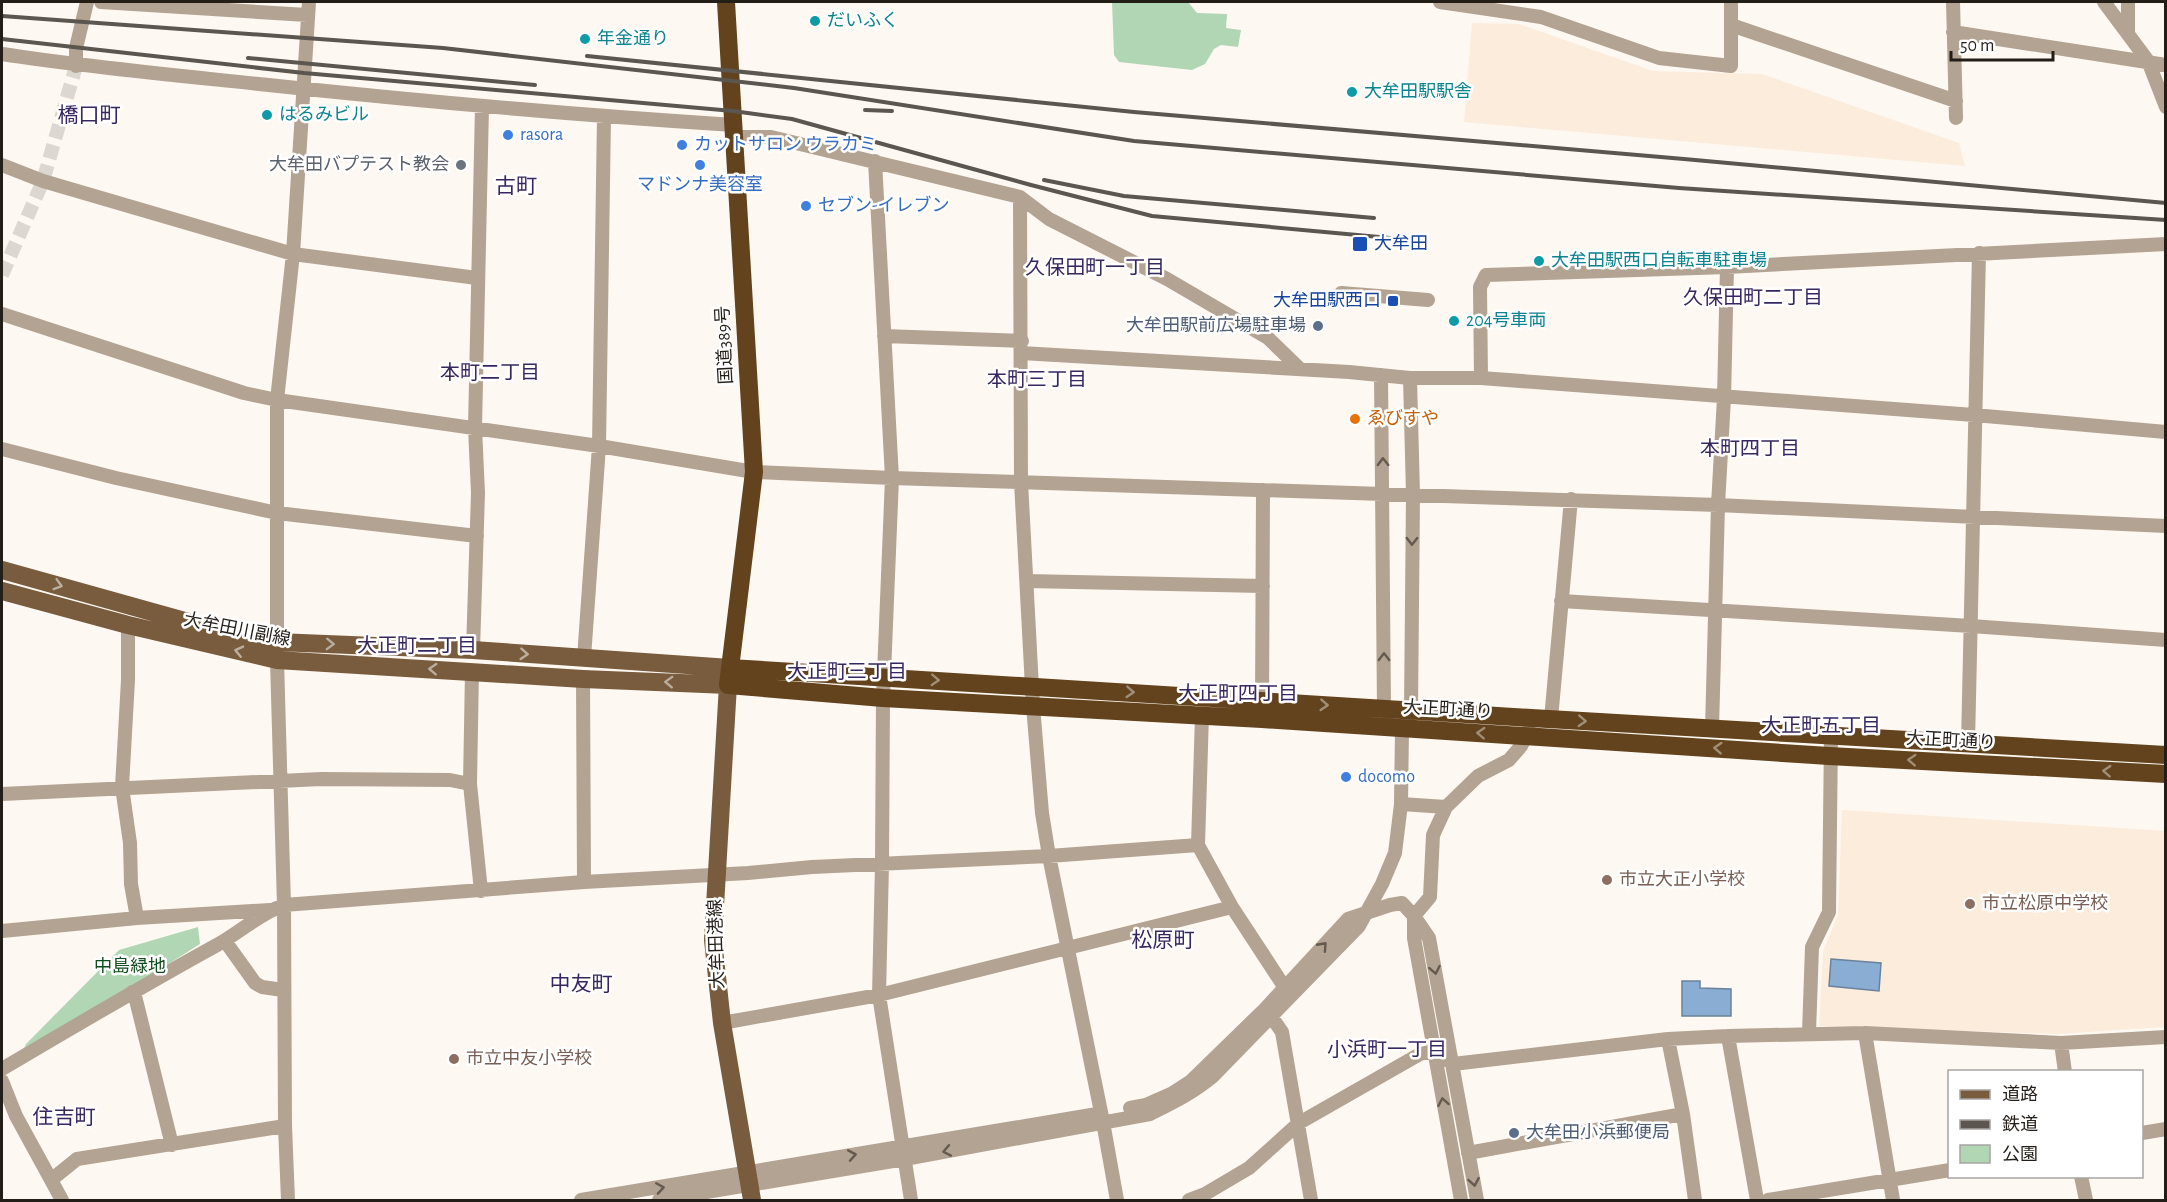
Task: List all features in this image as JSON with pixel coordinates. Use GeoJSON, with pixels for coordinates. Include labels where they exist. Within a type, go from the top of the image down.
{"type":"FeatureCollection","features":[{"type":"Feature","properties":{"kind":"highway","name":"国道389号"},"geometry":{"type":"LineString","coordinates":[[726,2],[754,472],[729,676]]}},
{"type":"Feature","properties":{"kind":"highway","name":"大正町通り"},"geometry":{"type":"LineString","coordinates":[[729,676],[884,677],[1032,686],[1262,710],[1402,729],[1529,727],[1551,719],[2166,755]]}},
{"type":"Feature","properties":{"kind":"highway","name":"大正町通り"},"geometry":{"type":"LineString","coordinates":[[729,676],[883,698],[1202,715],[1262,710],[1384,709],[1529,727],[1829,756],[2166,774]]}},
{"type":"Feature","properties":{"kind":"main road","name":"大牟田川副線"},"geometry":{"type":"LineString","coordinates":[[2,570],[206,627],[278,651],[473,650],[584,658],[729,676]]}},
{"type":"Feature","properties":{"kind":"main road","name":"大牟田川副線"},"geometry":{"type":"LineString","coordinates":[[2,591],[128,625],[278,651],[472,671],[583,679],[729,676]]}},
{"type":"Feature","properties":{"kind":"main road","name":"大牟田港線"},"geometry":{"type":"LineString","coordinates":[[729,676],[713,940],[722,1023],[749,1186]]}},
{"type":"Feature","properties":{"kind":"street"},"geometry":{"type":"LineString","coordinates":[[76,66],[76,48],[87,2]]}},
{"type":"Feature","properties":{"kind":"street"},"geometry":{"type":"LineString","coordinates":[[101,2],[308,8],[293,254],[277,400],[278,908],[283,990],[288,1200]]}},
{"type":"Feature","properties":{"kind":"street"},"geometry":{"type":"LineString","coordinates":[[1440,2],[1541,16],[1659,58],[1731,66],[1731,2]]}},
{"type":"Feature","properties":{"kind":"street"},"geometry":{"type":"LineString","coordinates":[[1953,2],[1956,118]]}},
{"type":"Feature","properties":{"kind":"street"},"geometry":{"type":"LineString","coordinates":[[2104,2],[2148,61],[2166,107]]}},
{"type":"Feature","properties":{"kind":"street"},"geometry":{"type":"LineString","coordinates":[[2128,2],[2128,33]]}},
{"type":"Feature","properties":{"kind":"street"},"geometry":{"type":"LineString","coordinates":[[1731,24],[1956,101]]}},
{"type":"Feature","properties":{"kind":"street"},"geometry":{"type":"LineString","coordinates":[[1953,32],[2166,65]]}},
{"type":"Feature","properties":{"kind":"street"},"geometry":{"type":"LineString","coordinates":[[2,54],[76,66],[734,131],[771,137],[875,161],[1020,197],[1049,219],[1167,279],[1268,338],[1300,369]]}},
{"type":"Feature","properties":{"kind":"street"},"geometry":{"type":"LineString","coordinates":[[473,650],[478,493],[475,428],[482,106]]}},
{"type":"Feature","properties":{"kind":"street"},"geometry":{"type":"LineString","coordinates":[[584,658],[599,446],[604,117]]}},
{"type":"Feature","properties":{"kind":"street"},"geometry":{"type":"LineString","coordinates":[[875,161],[892,478],[883,698],[879,995],[912,1200]]}},
{"type":"Feature","properties":{"kind":"street"},"geometry":{"type":"LineString","coordinates":[[2,165],[43,181],[293,254],[477,278]]}},
{"type":"Feature","properties":{"kind":"street"},"geometry":{"type":"LineString","coordinates":[[1020,197],[1021,482],[1033,706],[1042,813],[1117,1200]]}},
{"type":"Feature","properties":{"kind":"street"},"geometry":{"type":"LineString","coordinates":[[1481,378],[1480,287],[1486,275],[1726,267],[2166,244]]}},
{"type":"Feature","properties":{"kind":"street"},"geometry":{"type":"LineString","coordinates":[[1968,743],[1979,253]]}},
{"type":"Feature","properties":{"kind":"street"},"geometry":{"type":"LineString","coordinates":[[1712,729],[1714,609],[1724,398],[1726,267]]}},
{"type":"Feature","properties":{"kind":"street"},"geometry":{"type":"LineString","coordinates":[[1341,293],[1428,300]]}},
{"type":"Feature","properties":{"kind":"street"},"geometry":{"type":"LineString","coordinates":[[2,315],[244,393],[277,400],[599,446],[754,472],[1571,499],[2166,526]]}},
{"type":"Feature","properties":{"kind":"street"},"geometry":{"type":"LineString","coordinates":[[884,336],[1410,378],[1481,378],[1974,415],[2166,432]]}},
{"type":"Feature","properties":{"kind":"street"},"geometry":{"type":"LineString","coordinates":[[1381,375],[1384,709],[1402,729]]}},
{"type":"Feature","properties":{"kind":"street"},"geometry":{"type":"LineString","coordinates":[[659,1200],[749,1186],[904,1153],[1102,1118],[1146,1105],[1171,1094],[1191,1080],[1269,1012],[1294,995],[1359,926],[1382,884],[1395,853],[1401,804],[1402,729],[1411,711],[1413,494],[1410,378]]}},
{"type":"Feature","properties":{"kind":"street"},"geometry":{"type":"LineString","coordinates":[[2,449],[116,478],[277,513],[477,536]]}},
{"type":"Feature","properties":{"kind":"street"},"geometry":{"type":"LineString","coordinates":[[1262,710],[1263,490]]}},
{"type":"Feature","properties":{"kind":"street"},"geometry":{"type":"LineString","coordinates":[[1551,719],[1571,499]]}},
{"type":"Feature","properties":{"kind":"street"},"geometry":{"type":"LineString","coordinates":[[1027,581],[1263,586]]}},
{"type":"Feature","properties":{"kind":"street"},"geometry":{"type":"LineString","coordinates":[[1561,601],[1714,609],[2166,640]]}},
{"type":"Feature","properties":{"kind":"street"},"geometry":{"type":"LineString","coordinates":[[128,625],[128,680],[122,787],[130,843],[131,884],[137,918]]}},
{"type":"Feature","properties":{"kind":"street"},"geometry":{"type":"LineString","coordinates":[[472,671],[470,784],[481,891]]}},
{"type":"Feature","properties":{"kind":"street"},"geometry":{"type":"LineString","coordinates":[[583,679],[584,882]]}},
{"type":"Feature","properties":{"kind":"street"},"geometry":{"type":"LineString","coordinates":[[1202,715],[1198,845],[1232,907],[1285,988]]}},
{"type":"Feature","properties":{"kind":"street"},"geometry":{"type":"LineString","coordinates":[[1461,1200],[1414,938],[1414,916],[1430,897],[1433,835],[1446,807],[1478,776],[1509,760],[1529,727]]}},
{"type":"Feature","properties":{"kind":"street"},"geometry":{"type":"LineString","coordinates":[[1809,1033],[1812,947],[1829,912],[1831,735]]}},
{"type":"Feature","properties":{"kind":"street"},"geometry":{"type":"LineString","coordinates":[[2,794],[321,779],[450,780],[470,784]]}},
{"type":"Feature","properties":{"kind":"street"},"geometry":{"type":"LineString","coordinates":[[1401,804],[1446,807]]}},
{"type":"Feature","properties":{"kind":"street"},"geometry":{"type":"LineString","coordinates":[[2,931],[584,882],[1049,856],[1198,845]]}},
{"type":"Feature","properties":{"kind":"street"},"geometry":{"type":"LineString","coordinates":[[1269,1012],[1285,988],[1348,919],[1402,903],[1429,938],[1477,1200]]}},
{"type":"Feature","properties":{"kind":"street"},"geometry":{"type":"LineString","coordinates":[[722,1023],[879,995],[1232,907]]}},
{"type":"Feature","properties":{"kind":"street"},"geometry":{"type":"LineString","coordinates":[[2,1069],[278,908]]}},
{"type":"Feature","properties":{"kind":"street"},"geometry":{"type":"LineString","coordinates":[[225,941],[255,983],[270,990],[283,990]]}},
{"type":"Feature","properties":{"kind":"street"},"geometry":{"type":"LineString","coordinates":[[132,992],[135,996],[172,1145]]}},
{"type":"Feature","properties":{"kind":"street"},"geometry":{"type":"LineString","coordinates":[[1269,1012],[1282,1032],[1311,1200]]}},
{"type":"Feature","properties":{"kind":"street"},"geometry":{"type":"LineString","coordinates":[[1865,1033],[1893,1200]]}},
{"type":"Feature","properties":{"kind":"street"},"geometry":{"type":"LineString","coordinates":[[1189,1200],[1206,1197],[1249,1168],[1299,1123],[1420,1053],[1434,1051],[1453,1064],[1668,1039],[1728,1036],[1865,1033],[2061,1043],[2166,1037]]}},
{"type":"Feature","properties":{"kind":"street"},"geometry":{"type":"LineString","coordinates":[[1728,1036],[1757,1200]]}},
{"type":"Feature","properties":{"kind":"street"},"geometry":{"type":"LineString","coordinates":[[1668,1039],[1683,1114],[1695,1200]]}},
{"type":"Feature","properties":{"kind":"street"},"geometry":{"type":"LineString","coordinates":[[2061,1043],[2065,1070]]}},
{"type":"Feature","properties":{"kind":"street"},"geometry":{"type":"LineString","coordinates":[[2,1081],[16,1116],[62,1200]]}},
{"type":"Feature","properties":{"kind":"street"},"geometry":{"type":"LineString","coordinates":[[1468,1153],[1683,1114]]}},
{"type":"Feature","properties":{"kind":"street"},"geometry":{"type":"LineString","coordinates":[[51,1180],[77,1159],[285,1126]]}},
{"type":"Feature","properties":{"kind":"street"},"geometry":{"type":"LineString","coordinates":[[2143,1133],[2166,1129]]}},
{"type":"Feature","properties":{"kind":"street"},"geometry":{"type":"LineString","coordinates":[[1768,1200],[1948,1170]]}},
{"type":"Feature","properties":{"kind":"street"},"geometry":{"type":"LineString","coordinates":[[2081,1178],[2086,1200]]}},
{"type":"Feature","properties":{"kind":"street"},"geometry":{"type":"LineString","coordinates":[[581,1200],[749,1186]]}},
{"type":"Feature","properties":{"kind":"shaded area"},"geometry":{"type":"Polygon","coordinates":[[[1472,23],[1519,24],[1653,71],[1762,74],[1959,143],[1965,166],[1464,122],[1472,23]]]}},
{"type":"Feature","properties":{"kind":"shaded area"},"geometry":{"type":"Polygon","coordinates":[[[1842,810],[2165,831],[2165,1027],[2057,1034],[1819,1026],[1823,951],[1838,915],[1842,810]]]}},
{"type":"Feature","properties":{"kind":"green space"},"geometry":{"type":"Polygon","coordinates":[[[1112,2],[1188,2],[1197,13],[1227,14],[1226,28],[1241,30],[1238,47],[1221,45],[1214,49],[1205,64],[1192,70],[1119,62],[1114,55],[1112,2]]]}},
{"type":"Feature","properties":{"kind":"green space","name":"中島緑地"},"geometry":{"type":"Polygon","coordinates":[[[198,927],[200,944],[20,1058],[26,1044],[119,950],[198,927]]]}},
{"type":"Feature","properties":{"kind":"water"},"geometry":{"type":"Polygon","coordinates":[[[1831,959],[1881,963],[1879,991],[1829,986],[1831,959]]]}},
{"type":"Feature","properties":{"kind":"water"},"geometry":{"type":"Polygon","coordinates":[[[1682,981],[1700,981],[1700,988],[1731,989],[1731,1016],[1682,1016],[1682,981]]]}},
{"type":"Feature","properties":{"kind":"tunnel"},"geometry":{"type":"LineString","coordinates":[[2,275],[43,181],[76,66]]}},
{"type":"Feature","properties":{"kind":"railway"},"geometry":{"type":"LineString","coordinates":[[2,16],[443,48],[794,88],[1134,141],[1679,188],[2166,220]]}},
{"type":"Feature","properties":{"kind":"railway"},"geometry":{"type":"LineString","coordinates":[[2,39],[304,73],[733,111],[792,119],[1152,216],[1401,239]]}},
{"type":"Feature","properties":{"kind":"railway"},"geometry":{"type":"LineString","coordinates":[[587,56],[1134,112],[2166,203]]}},
{"type":"Feature","properties":{"kind":"railway"},"geometry":{"type":"LineString","coordinates":[[248,58],[535,85]]}},
{"type":"Feature","properties":{"kind":"railway"},"geometry":{"type":"LineString","coordinates":[[865,110],[892,111]]}},
{"type":"Feature","properties":{"kind":"railway"},"geometry":{"type":"LineString","coordinates":[[1044,180],[1124,196],[1374,218]]}},
{"type":"Feature","properties":{"kind":"place","name":"だいふく"},"geometry":{"type":"Point","coordinates":[815,21]}},
{"type":"Feature","properties":{"kind":"place","name":"年金通り"},"geometry":{"type":"Point","coordinates":[585,39]}},
{"type":"Feature","properties":{"kind":"place","name":"大牟田駅駅舎"},"geometry":{"type":"Point","coordinates":[1352,92]}},
{"type":"Feature","properties":{"kind":"place","name":"はるみビル"},"geometry":{"type":"Point","coordinates":[267,115]}},
{"type":"Feature","properties":{"kind":"place","name":"rasora"},"geometry":{"type":"Point","coordinates":[508,135]}},
{"type":"Feature","properties":{"kind":"place","name":"カットサロン ウラカミ"},"geometry":{"type":"Point","coordinates":[682,145]}},
{"type":"Feature","properties":{"kind":"place","name":"大牟田バプテスト教会"},"geometry":{"type":"Point","coordinates":[461,165]}},
{"type":"Feature","properties":{"kind":"place","name":"マドンナ美容室"},"geometry":{"type":"Point","coordinates":[700,165]}},
{"type":"Feature","properties":{"kind":"place","name":"セブン-イレブン"},"geometry":{"type":"Point","coordinates":[806,206]}},
{"type":"Feature","properties":{"kind":"place","name":"大牟田"},"geometry":{"type":"Point","coordinates":[1360,244]}},
{"type":"Feature","properties":{"kind":"place","name":"大牟田駅西口自転車駐車場"},"geometry":{"type":"Point","coordinates":[1539,261]}},
{"type":"Feature","properties":{"kind":"place","name":"大牟田駅西口"},"geometry":{"type":"Point","coordinates":[1393,301]}},
{"type":"Feature","properties":{"kind":"place","name":"204号車両"},"geometry":{"type":"Point","coordinates":[1454,321]}},
{"type":"Feature","properties":{"kind":"place","name":"大牟田駅前広場駐車場"},"geometry":{"type":"Point","coordinates":[1318,326]}},
{"type":"Feature","properties":{"kind":"place","name":"ゑびすや"},"geometry":{"type":"Point","coordinates":[1355,419]}},
{"type":"Feature","properties":{"kind":"place","name":"docomo"},"geometry":{"type":"Point","coordinates":[1346,777]}},
{"type":"Feature","properties":{"kind":"place","name":"市立大正小学校"},"geometry":{"type":"Point","coordinates":[1607,880]}},
{"type":"Feature","properties":{"kind":"place","name":"市立松原中学校"},"geometry":{"type":"Point","coordinates":[1970,904]}},
{"type":"Feature","properties":{"kind":"place","name":"市立中友小学校"},"geometry":{"type":"Point","coordinates":[454,1059]}},
{"type":"Feature","properties":{"kind":"place","name":"大牟田小浜郵便局"},"geometry":{"type":"Point","coordinates":[1514,1133]}},
{"type":"Feature","properties":{"kind":"district","name":"橋口町"},"geometry":{"type":"Point","coordinates":[89,115]}},
{"type":"Feature","properties":{"kind":"district","name":"古町"},"geometry":{"type":"Point","coordinates":[516,186]}},
{"type":"Feature","properties":{"kind":"district","name":"久保田町一丁目"},"geometry":{"type":"Point","coordinates":[1095,268]}},
{"type":"Feature","properties":{"kind":"district","name":"久保田町二丁目"},"geometry":{"type":"Point","coordinates":[1753,298]}},
{"type":"Feature","properties":{"kind":"district","name":"本町二丁目"},"geometry":{"type":"Point","coordinates":[490,373]}},
{"type":"Feature","properties":{"kind":"district","name":"本町三丁目"},"geometry":{"type":"Point","coordinates":[1037,380]}},
{"type":"Feature","properties":{"kind":"district","name":"本町四丁目"},"geometry":{"type":"Point","coordinates":[1750,449]}},
{"type":"Feature","properties":{"kind":"district","name":"大正町二丁目"},"geometry":{"type":"Point","coordinates":[417,646]}},
{"type":"Feature","properties":{"kind":"district","name":"大正町三丁目"},"geometry":{"type":"Point","coordinates":[847,672]}},
{"type":"Feature","properties":{"kind":"district","name":"大正町四丁目"},"geometry":{"type":"Point","coordinates":[1238,694]}},
{"type":"Feature","properties":{"kind":"district","name":"大正町五丁目"},"geometry":{"type":"Point","coordinates":[1821,726]}},
{"type":"Feature","properties":{"kind":"district","name":"松原町"},"geometry":{"type":"Point","coordinates":[1163,940]}},
{"type":"Feature","properties":{"kind":"district","name":"中友町"},"geometry":{"type":"Point","coordinates":[581,984]}},
{"type":"Feature","properties":{"kind":"district","name":"小浜町一丁目"},"geometry":{"type":"Point","coordinates":[1387,1050]}},
{"type":"Feature","properties":{"kind":"district","name":"住吉町"},"geometry":{"type":"Point","coordinates":[64,1117]}}]}
